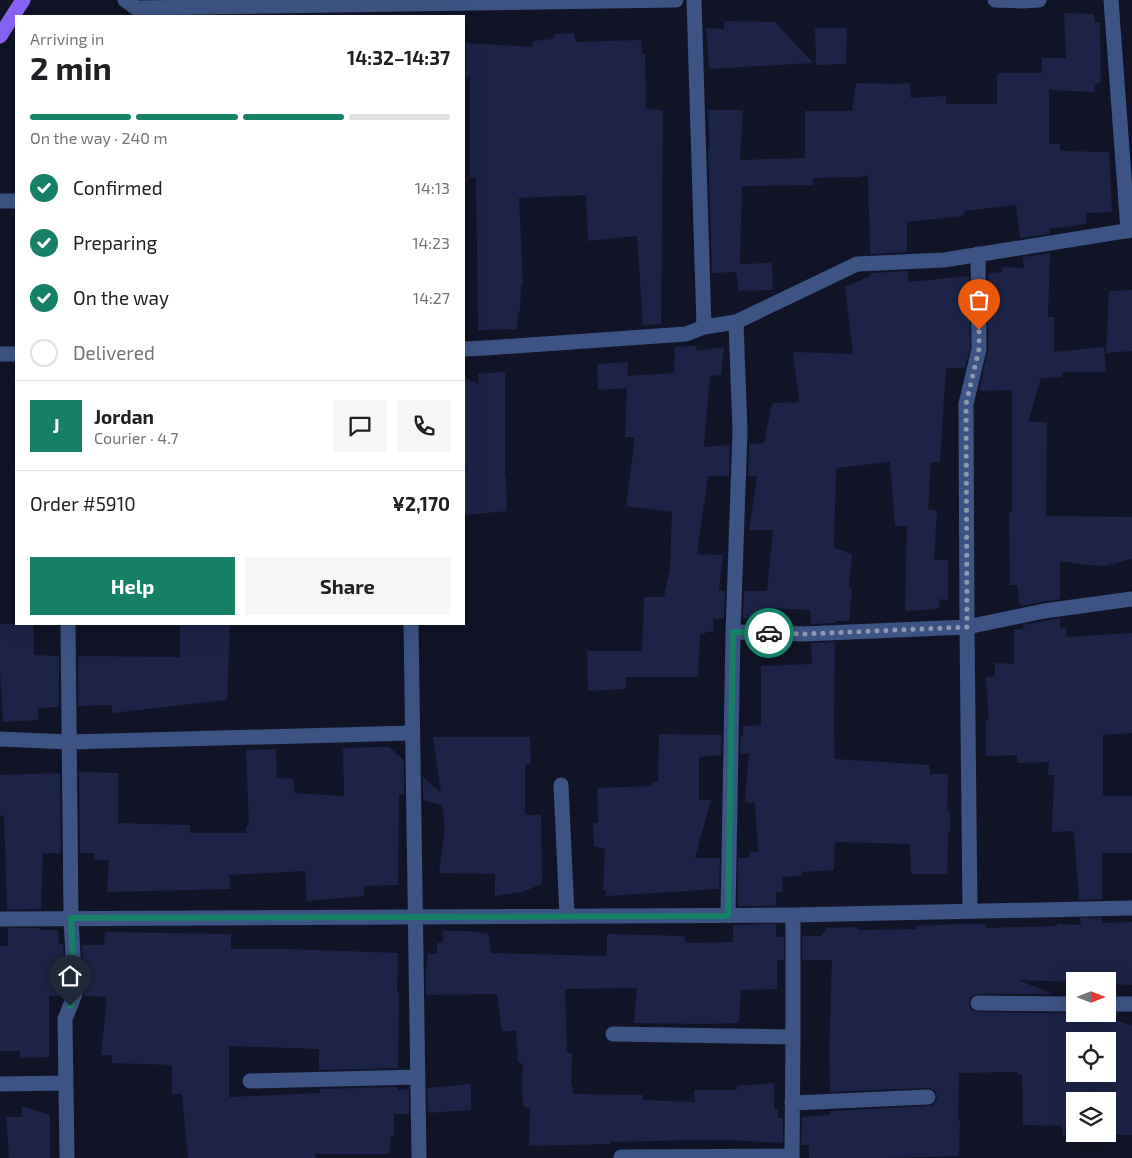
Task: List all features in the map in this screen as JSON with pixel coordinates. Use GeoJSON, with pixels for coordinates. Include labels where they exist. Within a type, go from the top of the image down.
{"type":"FeatureCollection","features":[{"type":"Feature","properties":{"kind":"main road"},"geometry":{"type":"LineString","coordinates":[[0,36],[23,0]]}},
{"type":"Feature","properties":{"kind":"street"},"geometry":{"type":"LineString","coordinates":[[125,0],[136,8],[448,10],[523,1],[676,0]]}},
{"type":"Feature","properties":{"kind":"street"},"geometry":{"type":"LineString","coordinates":[[694,0],[704,327]]}},
{"type":"Feature","properties":{"kind":"street"},"geometry":{"type":"LineString","coordinates":[[994,0],[1039,0]]}},
{"type":"Feature","properties":{"kind":"street"},"geometry":{"type":"LineString","coordinates":[[465,349],[686,334],[704,327],[736,322],[857,264],[944,260],[1130,231],[1111,0]]}},
{"type":"Feature","properties":{"kind":"street"},"geometry":{"type":"LineString","coordinates":[[0,201],[15,201]]}},
{"type":"Feature","properties":{"kind":"street"},"geometry":{"type":"LineString","coordinates":[[970,911],[966,404],[979,349],[978,254]]}},
{"type":"Feature","properties":{"kind":"street"},"geometry":{"type":"LineString","coordinates":[[728,916],[733,632],[740,431],[736,322]]}},
{"type":"Feature","properties":{"kind":"street"},"geometry":{"type":"LineString","coordinates":[[0,354],[15,354]]}},
{"type":"Feature","properties":{"kind":"street"},"geometry":{"type":"LineString","coordinates":[[733,632],[804,634],[967,627],[1044,611],[1132,599]]}},
{"type":"Feature","properties":{"kind":"street"},"geometry":{"type":"LineString","coordinates":[[67,1158],[65,1019],[75,994],[71,918],[68,625]]}},
{"type":"Feature","properties":{"kind":"street"},"geometry":{"type":"LineString","coordinates":[[411,625],[419,1158]]}},
{"type":"Feature","properties":{"kind":"street"},"geometry":{"type":"LineString","coordinates":[[0,739],[69,742],[412,733]]}},
{"type":"Feature","properties":{"kind":"street"},"geometry":{"type":"LineString","coordinates":[[561,786],[567,916]]}},
{"type":"Feature","properties":{"kind":"street"},"geometry":{"type":"LineString","coordinates":[[0,919],[793,916],[1132,908]]}},
{"type":"Feature","properties":{"kind":"street"},"geometry":{"type":"LineString","coordinates":[[621,1157],[792,1157],[793,916]]}},
{"type":"Feature","properties":{"kind":"street"},"geometry":{"type":"LineString","coordinates":[[978,1003],[1066,1004]]}},
{"type":"Feature","properties":{"kind":"street"},"geometry":{"type":"LineString","coordinates":[[1116,1004],[1132,1004]]}},
{"type":"Feature","properties":{"kind":"street"},"geometry":{"type":"LineString","coordinates":[[613,1034],[793,1037]]}},
{"type":"Feature","properties":{"kind":"street"},"geometry":{"type":"LineString","coordinates":[[250,1081],[418,1077]]}},
{"type":"Feature","properties":{"kind":"street"},"geometry":{"type":"LineString","coordinates":[[0,1084],[66,1083]]}},
{"type":"Feature","properties":{"kind":"street"},"geometry":{"type":"LineString","coordinates":[[792,1103],[928,1097]]}},
{"type":"Feature","properties":{"kind":"building"},"geometry":{"type":"Polygon","coordinates":[[[1064,13],[1094,14],[1095,23],[1100,23],[1101,82],[1095,84],[1095,92],[1049,90],[1049,144],[1060,144],[1060,151],[1109,152],[1112,212],[1087,213],[1086,224],[1050,229],[1050,234],[1020,238],[1016,205],[965,211],[963,216],[907,222],[907,252],[870,254],[868,175],[859,177],[813,178],[813,185],[742,186],[740,264],[772,263],[773,290],[739,291],[736,272],[712,273],[708,110],[743,110],[740,160],[805,158],[805,111],[852,111],[856,83],[910,83],[911,98],[946,96],[946,104],[997,104],[997,73],[1042,73],[1042,58],[1066,58],[1064,13]]]}},
{"type":"Feature","properties":{"kind":"building"},"geometry":{"type":"Polygon","coordinates":[[[725,21],[775,22],[813,63],[709,69],[706,28],[724,29],[725,21]]]}},
{"type":"Feature","properties":{"kind":"building"},"geometry":{"type":"Polygon","coordinates":[[[815,28],[847,28],[846,64],[816,65],[815,28]]]}},
{"type":"Feature","properties":{"kind":"building"},"geometry":{"type":"Polygon","coordinates":[[[574,33],[576,42],[641,40],[642,54],[645,54],[646,109],[663,110],[661,324],[643,325],[637,236],[588,241],[586,195],[519,198],[523,285],[521,285],[517,329],[478,330],[476,177],[470,178],[470,76],[466,77],[466,43],[533,47],[533,41],[553,39],[556,34],[574,33]]]}},
{"type":"Feature","properties":{"kind":"building"},"geometry":{"type":"Polygon","coordinates":[[[1050,253],[1048,317],[1054,317],[1054,352],[1104,347],[1106,372],[1062,372],[1062,377],[1041,378],[1028,422],[1047,422],[1046,516],[1132,517],[1132,559],[1104,566],[1060,561],[1060,599],[1020,606],[1017,585],[1010,585],[1009,512],[1012,512],[1012,390],[979,391],[988,349],[988,274],[1002,272],[1002,267],[1024,268],[1023,257],[1050,253]]]}},
{"type":"Feature","properties":{"kind":"building"},"geometry":{"type":"Polygon","coordinates":[[[908,271],[908,282],[969,276],[970,348],[965,368],[946,368],[940,462],[931,462],[928,509],[937,511],[934,560],[948,560],[948,600],[940,599],[938,609],[905,611],[907,526],[895,526],[890,462],[836,468],[834,548],[852,554],[849,587],[852,588],[849,621],[811,624],[810,610],[768,608],[767,617],[743,618],[744,591],[767,591],[773,530],[749,530],[757,476],[748,476],[749,444],[764,443],[772,403],[799,402],[793,352],[853,354],[845,287],[871,276],[871,273],[908,271]]]}},
{"type":"Feature","properties":{"kind":"building"},"geometry":{"type":"Polygon","coordinates":[[[1132,290],[1132,351],[1106,353],[1109,291],[1132,290]]]}},
{"type":"Feature","properties":{"kind":"building"},"geometry":{"type":"Polygon","coordinates":[[[696,346],[697,351],[724,347],[721,375],[710,376],[704,447],[730,445],[729,476],[708,476],[697,554],[723,555],[719,591],[725,591],[724,618],[713,619],[714,631],[700,634],[698,677],[626,677],[626,689],[588,691],[587,651],[642,651],[644,597],[664,597],[670,568],[672,512],[626,506],[635,437],[625,437],[627,388],[598,390],[597,364],[628,362],[627,376],[674,373],[675,347],[696,346]]]}},
{"type":"Feature","properties":{"kind":"building"},"geometry":{"type":"Polygon","coordinates":[[[505,372],[507,511],[465,515],[465,378],[479,384],[478,374],[505,372]]]}},
{"type":"Feature","properties":{"kind":"building"},"geometry":{"type":"Polygon","coordinates":[[[1060,618],[1060,628],[1066,627],[1066,637],[1132,633],[1132,733],[1103,735],[1103,796],[1132,796],[1132,853],[1102,853],[1102,899],[1079,900],[1074,831],[1052,832],[1054,775],[1048,775],[1049,762],[1017,763],[1017,755],[986,756],[986,720],[989,720],[986,677],[995,676],[995,663],[1014,664],[1014,630],[1024,629],[1023,625],[1060,618]]]}},
{"type":"Feature","properties":{"kind":"building"},"geometry":{"type":"Polygon","coordinates":[[[0,624],[34,625],[34,655],[59,656],[59,707],[38,708],[38,720],[3,722],[0,624]]]}},
{"type":"Feature","properties":{"kind":"building"},"geometry":{"type":"Polygon","coordinates":[[[180,625],[230,625],[227,700],[112,713],[112,705],[78,706],[78,656],[180,657],[180,625]]]}},
{"type":"Feature","properties":{"kind":"building"},"geometry":{"type":"Polygon","coordinates":[[[835,642],[835,759],[929,765],[930,774],[948,774],[947,811],[950,811],[950,833],[948,833],[947,874],[911,874],[910,844],[835,842],[834,870],[802,872],[802,875],[783,877],[782,892],[776,892],[776,906],[738,906],[738,858],[749,858],[750,852],[758,852],[755,803],[745,802],[749,753],[740,754],[743,726],[761,725],[761,666],[812,664],[811,643],[835,642]]]}},
{"type":"Feature","properties":{"kind":"building"},"geometry":{"type":"Polygon","coordinates":[[[659,734],[722,735],[721,755],[699,757],[699,800],[711,800],[695,858],[720,858],[719,889],[606,896],[606,890],[603,890],[605,849],[594,846],[593,823],[598,823],[597,788],[652,786],[652,782],[658,782],[659,734]]]}},
{"type":"Feature","properties":{"kind":"building"},"geometry":{"type":"Polygon","coordinates":[[[433,737],[530,737],[531,764],[525,765],[525,815],[541,815],[542,884],[522,892],[495,896],[495,874],[439,873],[445,827],[442,805],[423,800],[423,777],[441,793],[433,737]]]}},
{"type":"Feature","properties":{"kind":"building"},"geometry":{"type":"Polygon","coordinates":[[[389,747],[404,760],[404,795],[399,794],[398,885],[364,886],[364,896],[307,901],[305,871],[229,875],[230,889],[107,892],[109,860],[95,860],[94,853],[80,853],[79,772],[118,773],[118,823],[190,825],[190,833],[246,833],[246,826],[249,825],[246,750],[276,749],[277,778],[293,779],[295,793],[344,796],[343,748],[389,747]]]}},
{"type":"Feature","properties":{"kind":"building"},"geometry":{"type":"Polygon","coordinates":[[[60,773],[61,853],[43,853],[41,909],[7,910],[4,815],[0,816],[0,775],[60,773]]]}},
{"type":"Feature","properties":{"kind":"building"},"geometry":{"type":"Polygon","coordinates":[[[1080,918],[1102,918],[1102,923],[1132,922],[1132,985],[1116,984],[1116,972],[1066,972],[1066,982],[1018,980],[1053,994],[978,994],[970,998],[970,1008],[978,1012],[1066,1013],[1066,1022],[1116,1022],[1116,1020],[1132,1026],[1132,1135],[1116,1135],[1116,1092],[1066,1092],[1066,1135],[1062,1135],[1062,1126],[1023,1125],[1022,1075],[1018,1075],[1018,1072],[959,1073],[959,1156],[809,1158],[809,1145],[801,1145],[802,1117],[830,1115],[830,1111],[928,1106],[933,1105],[937,1097],[936,1092],[928,1088],[830,1092],[829,1051],[832,960],[802,960],[802,936],[821,936],[827,928],[857,927],[858,930],[916,929],[916,926],[985,924],[985,928],[1058,926],[1057,924],[1081,925],[1080,918]]]}},
{"type":"Feature","properties":{"kind":"building"},"geometry":{"type":"Polygon","coordinates":[[[776,924],[776,937],[784,937],[784,960],[777,960],[777,989],[741,990],[739,1023],[634,1023],[637,988],[565,989],[567,1052],[572,1054],[571,1085],[573,1094],[643,1095],[643,1100],[695,1102],[694,1090],[737,1090],[737,1086],[774,1083],[774,1109],[778,1110],[778,1118],[783,1118],[783,1143],[692,1140],[529,1146],[530,1108],[523,1107],[523,1064],[518,1062],[516,1031],[502,1031],[497,994],[426,995],[428,953],[437,954],[437,943],[443,943],[443,931],[468,931],[489,934],[491,953],[607,956],[607,934],[685,936],[685,943],[733,942],[733,925],[776,924]]]}},
{"type":"Feature","properties":{"kind":"building"},"geometry":{"type":"Polygon","coordinates":[[[8,928],[58,930],[59,944],[63,944],[66,992],[64,996],[49,996],[49,1057],[20,1058],[20,1051],[0,1051],[0,946],[8,946],[8,928]]]}},
{"type":"Feature","properties":{"kind":"building"},"geometry":{"type":"Polygon","coordinates":[[[105,932],[231,934],[231,949],[398,953],[398,1068],[319,1070],[319,1049],[229,1046],[229,1097],[320,1093],[320,1089],[398,1087],[398,1090],[409,1089],[409,1114],[394,1114],[394,1136],[391,1136],[389,1154],[315,1154],[315,1158],[188,1158],[182,1094],[172,1094],[172,1065],[112,1063],[112,1055],[101,1055],[107,997],[84,996],[82,945],[104,945],[105,932]]]}},
{"type":"Feature","properties":{"kind":"building"},"geometry":{"type":"Polygon","coordinates":[[[471,1084],[471,1110],[428,1113],[427,1088],[471,1084]]]}},
{"type":"Feature","properties":{"kind":"building"},"geometry":{"type":"Polygon","coordinates":[[[22,1106],[50,1115],[50,1158],[9,1158],[6,1117],[22,1117],[22,1106]]]}},
{"type":"Feature","properties":{"kind":"way so far"},"geometry":{"type":"LineString","coordinates":[[769,633],[804,634],[967,627],[966,404],[979,349],[979,330]]}},
{"type":"Feature","properties":{"kind":"route"},"geometry":{"type":"LineString","coordinates":[[70,1006],[75,994],[71,918],[728,916],[733,632],[769,633]]}}]}
